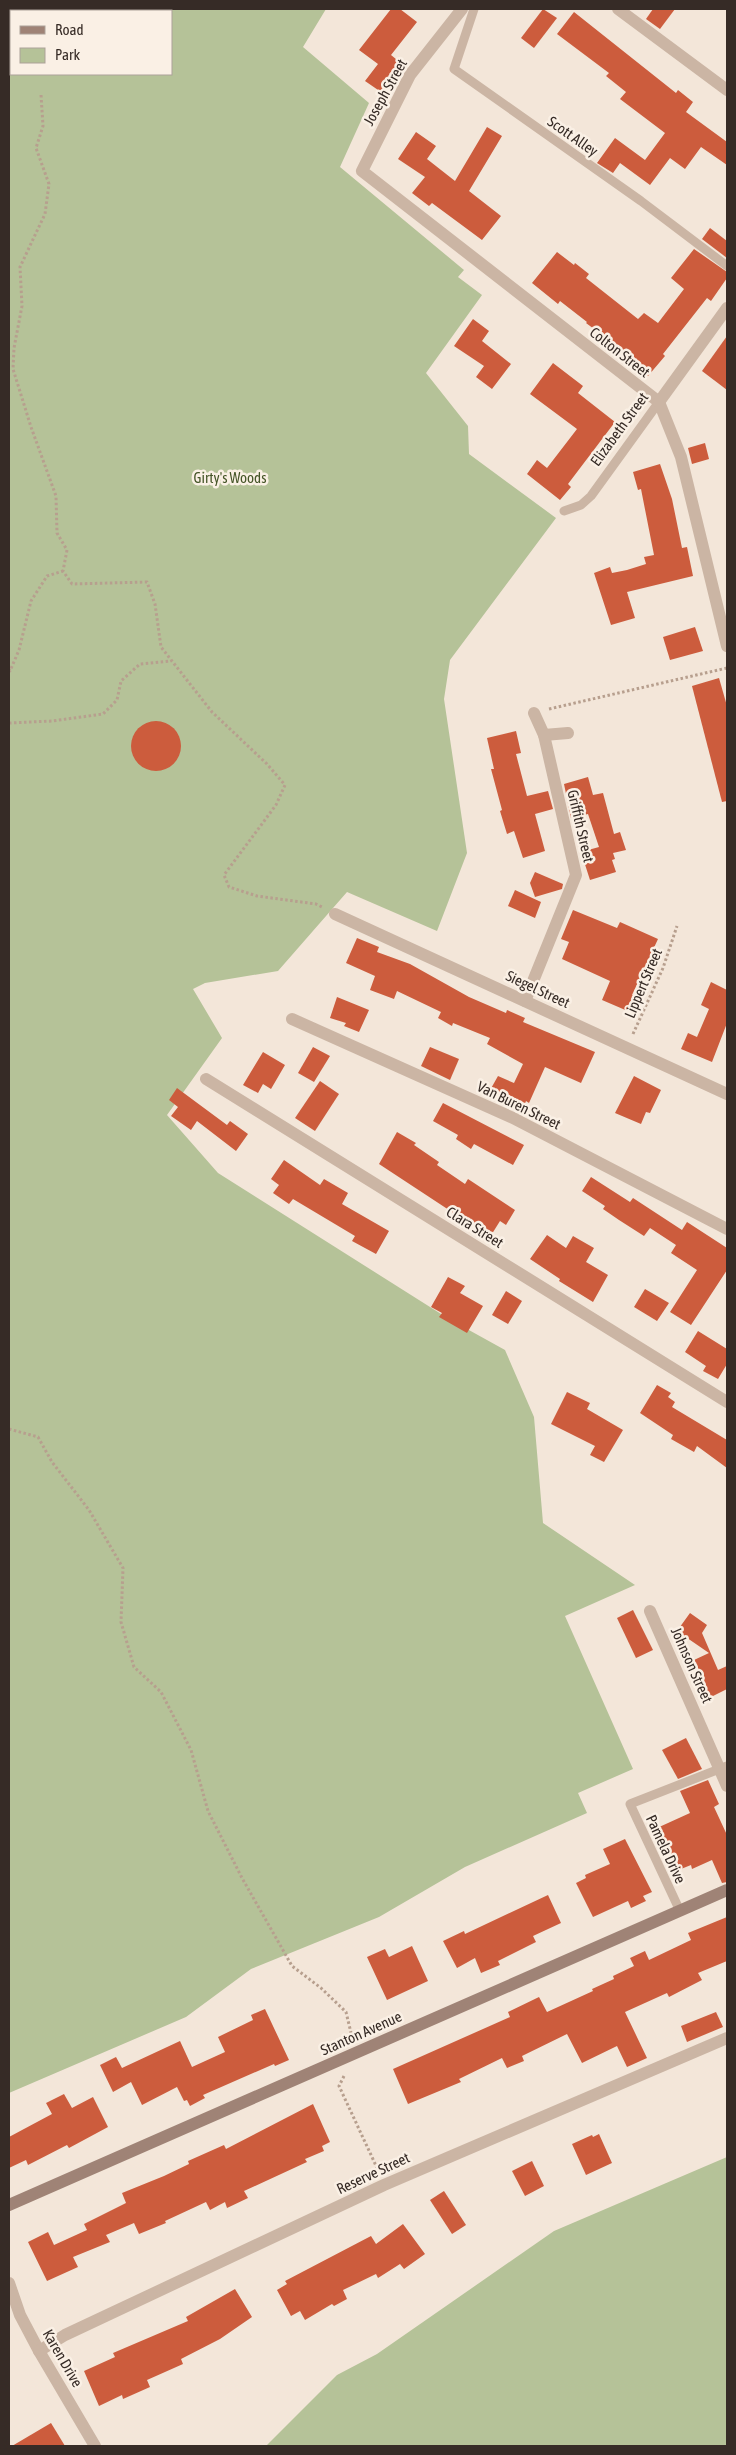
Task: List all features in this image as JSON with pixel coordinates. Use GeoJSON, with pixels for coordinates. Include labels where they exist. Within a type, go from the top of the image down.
{"type":"FeatureCollection","features":[{"type":"Feature","properties":{"kind":"street","name":"Joseph Street"},"geometry":{"type":"LineString","coordinates":[[362,171],[410,74],[462,9]]}},
{"type":"Feature","properties":{"kind":"street"},"geometry":{"type":"LineString","coordinates":[[618,9],[727,90]]}},
{"type":"Feature","properties":{"kind":"street","name":"Colton Street"},"geometry":{"type":"LineString","coordinates":[[362,171],[659,402]]}},
{"type":"Feature","properties":{"kind":"street","name":"Elizabeth Street"},"geometry":{"type":"LineString","coordinates":[[659,402],[727,308]]}},
{"type":"Feature","properties":{"kind":"street"},"geometry":{"type":"LineString","coordinates":[[659,402],[681,457],[727,646]]}},
{"type":"Feature","properties":{"kind":"street","name":"Griffith Street"},"geometry":{"type":"LineString","coordinates":[[525,1001],[576,875],[544,735],[534,713]]}},
{"type":"Feature","properties":{"kind":"street"},"geometry":{"type":"LineString","coordinates":[[544,735],[568,732]]}},
{"type":"Feature","properties":{"kind":"street","name":"Siegel Street"},"geometry":{"type":"LineString","coordinates":[[335,914],[727,1094]]}},
{"type":"Feature","properties":{"kind":"street","name":"Van Buren Street"},"geometry":{"type":"LineString","coordinates":[[292,1019],[513,1118],[727,1229]]}},
{"type":"Feature","properties":{"kind":"street","name":"Clara Street"},"geometry":{"type":"LineString","coordinates":[[206,1079],[727,1402]]}},
{"type":"Feature","properties":{"kind":"street","name":"Johnson Street"},"geometry":{"type":"LineString","coordinates":[[650,1611],[724,1768],[727,1786]]}},
{"type":"Feature","properties":{"kind":"street","name":"Stanton Avenue"},"geometry":{"type":"LineString","coordinates":[[9,2205],[727,1890]]}},
{"type":"Feature","properties":{"kind":"street","name":"Reserve Street"},"geometry":{"type":"LineString","coordinates":[[39,2351],[65,2335],[384,2185],[727,2038]]}},
{"type":"Feature","properties":{"kind":"street","name":"Karen Drive"},"geometry":{"type":"LineString","coordinates":[[9,2283],[20,2315],[95,2446]]}},
{"type":"Feature","properties":{"kind":"lane","name":"Scott Alley"},"geometry":{"type":"LineString","coordinates":[[474,9],[454,69],[633,195],[727,266]]}},
{"type":"Feature","properties":{"kind":"lane","name":"Elizabeth Street"},"geometry":{"type":"LineString","coordinates":[[564,511],[581,504],[591,496],[659,402]]}},
{"type":"Feature","properties":{"kind":"lane","name":"Pamela Drive"},"geometry":{"type":"LineString","coordinates":[[680,1911],[630,1804],[724,1768]]}},
{"type":"Feature","properties":{"kind":"path"},"geometry":{"type":"LineString","coordinates":[[41,95],[43,126],[36,148],[49,184],[45,214],[20,267],[22,306],[14,348],[14,369],[31,427],[56,496],[57,533],[67,550],[63,571],[72,584],[147,582],[155,604],[162,647],[212,712],[268,764],[286,785],[276,805],[224,875],[229,887],[257,896],[316,904],[335,914]]}},
{"type":"Feature","properties":{"kind":"path"},"geometry":{"type":"LineString","coordinates":[[9,669],[10,671],[19,650],[31,601],[47,576],[63,571]]}},
{"type":"Feature","properties":{"kind":"path"},"geometry":{"type":"LineString","coordinates":[[9,723],[52,722],[103,714],[117,700],[121,681],[140,664],[172,661]]}},
{"type":"Feature","properties":{"kind":"path"},"geometry":{"type":"LineString","coordinates":[[534,713],[727,668]]}},
{"type":"Feature","properties":{"kind":"path","name":"Lippert Street"},"geometry":{"type":"LineString","coordinates":[[627,1048],[663,968],[677,926]]}},
{"type":"Feature","properties":{"kind":"path"},"geometry":{"type":"LineString","coordinates":[[9,1429],[38,1437],[52,1462],[89,1510],[123,1568],[121,1622],[134,1667],[161,1692],[191,1750],[208,1811],[267,1925],[292,1966],[321,1988],[346,2012],[355,2053],[339,2086],[384,2185]]}},
{"type":"Feature","properties":{"kind":"green space","name":"Girty's Woods"},"geometry":{"type":"Polygon","coordinates":[[[9,9],[326,9],[303,47],[369,103],[340,167],[464,270],[458,277],[482,295],[426,373],[468,426],[469,454],[556,518],[450,660],[444,699],[467,853],[437,931],[347,892],[278,971],[205,983],[193,989],[222,1038],[167,1115],[218,1173],[449,1319],[505,1350],[534,1417],[543,1523],[635,1585],[565,1616],[633,1769],[578,1793],[587,1813],[465,1867],[379,1917],[251,1969],[186,2017],[9,2093],[9,9]]]}},
{"type":"Feature","properties":{"kind":"green space"},"geometry":{"type":"Polygon","coordinates":[[[727,2157],[727,2446],[266,2446],[337,2375],[377,2354],[554,2231],[727,2157]]]}},
{"type":"Feature","properties":{"kind":"building"},"geometry":{"type":"Polygon","coordinates":[[[391,9],[400,9],[417,22],[391,55],[402,64],[381,92],[365,81],[378,64],[359,50],[391,9]]]}},
{"type":"Feature","properties":{"kind":"building"},"geometry":{"type":"Polygon","coordinates":[[[543,9],[557,18],[534,48],[521,38],[543,9]]]}},
{"type":"Feature","properties":{"kind":"building"},"geometry":{"type":"Polygon","coordinates":[[[653,9],[675,9],[660,29],[646,19],[653,9]]]}},
{"type":"Feature","properties":{"kind":"building"},"geometry":{"type":"Polygon","coordinates":[[[574,12],[676,93],[678,90],[693,102],[686,112],[727,142],[727,165],[701,147],[685,169],[670,158],[650,185],[620,163],[613,173],[597,163],[615,138],[645,160],[665,133],[620,99],[626,92],[606,76],[609,73],[557,34],[574,12]]]}},
{"type":"Feature","properties":{"kind":"building"},"geometry":{"type":"Polygon","coordinates":[[[487,127],[502,136],[469,191],[501,216],[482,240],[432,203],[429,206],[412,193],[425,177],[398,159],[416,132],[436,146],[427,159],[455,181],[487,127]]]}},
{"type":"Feature","properties":{"kind":"building"},"geometry":{"type":"Polygon","coordinates":[[[710,228],[727,241],[727,258],[702,239],[710,228]]]}},
{"type":"Feature","properties":{"kind":"building"},"geometry":{"type":"Polygon","coordinates":[[[694,249],[727,272],[727,278],[711,301],[707,298],[648,376],[630,362],[633,358],[560,301],[558,304],[532,283],[557,252],[589,274],[586,278],[638,319],[644,313],[658,323],[684,289],[671,278],[694,249]]]}},
{"type":"Feature","properties":{"kind":"building"},"geometry":{"type":"Polygon","coordinates":[[[473,319],[489,331],[482,341],[511,364],[492,389],[476,377],[484,366],[454,346],[473,319]]]}},
{"type":"Feature","properties":{"kind":"building"},"geometry":{"type":"Polygon","coordinates":[[[727,336],[727,390],[702,371],[727,336]]]}},
{"type":"Feature","properties":{"kind":"building"},"geometry":{"type":"Polygon","coordinates":[[[553,363],[583,386],[578,393],[615,422],[568,484],[571,487],[560,500],[527,474],[537,460],[547,468],[577,429],[530,394],[553,363]]]}},
{"type":"Feature","properties":{"kind":"building"},"geometry":{"type":"Polygon","coordinates":[[[705,443],[709,459],[692,464],[688,448],[705,443]]]}},
{"type":"Feature","properties":{"kind":"building"},"geometry":{"type":"Polygon","coordinates":[[[660,464],[672,499],[682,548],[687,547],[693,576],[627,592],[635,618],[611,625],[594,573],[610,567],[612,573],[627,570],[646,564],[644,557],[654,555],[641,489],[638,490],[633,472],[660,464]]]}},
{"type":"Feature","properties":{"kind":"building"},"geometry":{"type":"Polygon","coordinates":[[[695,627],[703,651],[670,660],[663,637],[695,627]]]}},
{"type":"Feature","properties":{"kind":"building"},"geometry":{"type":"Polygon","coordinates":[[[719,678],[727,706],[727,801],[722,802],[692,686],[719,678]]]}},
{"type":"Feature","properties":{"kind":"building"},"geometry":{"type":"Polygon","coordinates":[[[156,721],[174,728],[181,746],[174,764],[156,771],[138,764],[131,746],[138,728],[156,721]]]}},
{"type":"Feature","properties":{"kind":"building"},"geometry":{"type":"Polygon","coordinates":[[[516,731],[521,753],[516,754],[527,796],[548,791],[553,809],[535,814],[545,851],[523,858],[514,831],[507,834],[500,811],[502,810],[491,769],[494,769],[487,738],[516,731]]]}},
{"type":"Feature","properties":{"kind":"building"},"geometry":{"type":"Polygon","coordinates":[[[588,777],[593,795],[603,793],[614,834],[620,832],[626,850],[613,853],[615,859],[612,860],[616,872],[590,880],[581,852],[599,847],[588,814],[571,818],[564,784],[588,777]]]}},
{"type":"Feature","properties":{"kind":"building"},"geometry":{"type":"Polygon","coordinates":[[[535,872],[563,884],[562,889],[535,897],[530,883],[535,872]]]}},
{"type":"Feature","properties":{"kind":"building"},"geometry":{"type":"Polygon","coordinates":[[[515,890],[541,902],[535,918],[508,906],[515,890]]]}},
{"type":"Feature","properties":{"kind":"building"},"geometry":{"type":"Polygon","coordinates":[[[573,910],[617,928],[620,922],[658,939],[632,995],[637,997],[630,1012],[602,1000],[610,981],[562,959],[569,942],[561,939],[573,910]]]}},
{"type":"Feature","properties":{"kind":"building"},"geometry":{"type":"Polygon","coordinates":[[[357,938],[379,947],[377,952],[410,964],[469,997],[506,1013],[507,1010],[525,1018],[523,1022],[595,1052],[581,1083],[545,1067],[529,1103],[526,1101],[523,1108],[489,1092],[498,1076],[514,1083],[523,1064],[487,1044],[490,1038],[453,1023],[452,1026],[438,1018],[441,1012],[397,991],[394,999],[370,990],[375,976],[346,963],[357,938]]]}},
{"type":"Feature","properties":{"kind":"building"},"geometry":{"type":"Polygon","coordinates":[[[711,982],[727,990],[727,1023],[712,1062],[681,1049],[688,1033],[697,1037],[709,1009],[701,1005],[711,982]]]}},
{"type":"Feature","properties":{"kind":"building"},"geometry":{"type":"Polygon","coordinates":[[[337,997],[369,1010],[359,1032],[344,1026],[346,1023],[330,1018],[337,997]]]}},
{"type":"Feature","properties":{"kind":"building"},"geometry":{"type":"Polygon","coordinates":[[[313,1047],[330,1056],[314,1082],[298,1073],[313,1047]]]}},
{"type":"Feature","properties":{"kind":"building"},"geometry":{"type":"Polygon","coordinates":[[[430,1047],[459,1059],[450,1080],[421,1066],[430,1047]]]}},
{"type":"Feature","properties":{"kind":"building"},"geometry":{"type":"Polygon","coordinates":[[[263,1052],[285,1065],[271,1089],[263,1084],[258,1093],[243,1085],[263,1052]]]}},
{"type":"Feature","properties":{"kind":"building"},"geometry":{"type":"Polygon","coordinates":[[[634,1076],[661,1090],[650,1113],[646,1112],[641,1124],[615,1113],[634,1076]]]}},
{"type":"Feature","properties":{"kind":"building"},"geometry":{"type":"Polygon","coordinates":[[[320,1081],[339,1094],[315,1131],[295,1118],[320,1081]]]}},
{"type":"Feature","properties":{"kind":"building"},"geometry":{"type":"Polygon","coordinates":[[[177,1088],[227,1125],[230,1121],[248,1134],[236,1151],[197,1121],[191,1130],[171,1116],[178,1107],[169,1100],[177,1088]]]}},
{"type":"Feature","properties":{"kind":"building"},"geometry":{"type":"Polygon","coordinates":[[[443,1103],[524,1145],[513,1165],[474,1144],[471,1149],[456,1139],[458,1135],[433,1121],[443,1103]]]}},
{"type":"Feature","properties":{"kind":"building"},"geometry":{"type":"Polygon","coordinates":[[[397,1132],[416,1143],[414,1145],[439,1162],[437,1165],[465,1184],[468,1179],[515,1210],[506,1225],[500,1221],[490,1237],[379,1164],[397,1132]]]}},
{"type":"Feature","properties":{"kind":"building"},"geometry":{"type":"Polygon","coordinates":[[[284,1160],[320,1185],[324,1179],[348,1193],[342,1204],[389,1231],[376,1254],[352,1241],[355,1236],[293,1199],[289,1204],[273,1193],[279,1185],[271,1179],[284,1160]]]}},
{"type":"Feature","properties":{"kind":"building"},"geometry":{"type":"Polygon","coordinates":[[[591,1177],[630,1202],[633,1198],[682,1230],[687,1222],[727,1248],[727,1270],[691,1325],[670,1312],[697,1270],[671,1253],[676,1245],[650,1228],[644,1236],[603,1209],[605,1206],[582,1191],[591,1177]]]}},
{"type":"Feature","properties":{"kind":"building"},"geometry":{"type":"Polygon","coordinates":[[[547,1235],[566,1248],[573,1236],[594,1248],[586,1262],[608,1275],[593,1302],[559,1281],[560,1279],[530,1259],[547,1235]]]}},
{"type":"Feature","properties":{"kind":"building"},"geometry":{"type":"Polygon","coordinates":[[[448,1277],[465,1286],[460,1293],[483,1306],[467,1333],[439,1317],[442,1313],[431,1307],[448,1277]]]}},
{"type":"Feature","properties":{"kind":"building"},"geometry":{"type":"Polygon","coordinates":[[[645,1289],[669,1303],[657,1321],[634,1307],[645,1289]]]}},
{"type":"Feature","properties":{"kind":"building"},"geometry":{"type":"Polygon","coordinates":[[[506,1291],[522,1301],[508,1324],[492,1315],[506,1291]]]}},
{"type":"Feature","properties":{"kind":"building"},"geometry":{"type":"Polygon","coordinates":[[[698,1331],[727,1349],[727,1364],[718,1379],[703,1371],[706,1366],[685,1352],[698,1331]]]}},
{"type":"Feature","properties":{"kind":"building"},"geometry":{"type":"Polygon","coordinates":[[[657,1385],[671,1393],[668,1397],[675,1402],[672,1407],[727,1440],[727,1468],[697,1446],[694,1452],[671,1439],[673,1435],[640,1413],[657,1385]]]}},
{"type":"Feature","properties":{"kind":"building"},"geometry":{"type":"Polygon","coordinates":[[[567,1392],[590,1403],[587,1409],[623,1430],[604,1462],[590,1455],[595,1446],[551,1424],[567,1392]]]}},
{"type":"Feature","properties":{"kind":"building"},"geometry":{"type":"Polygon","coordinates":[[[633,1610],[653,1650],[636,1658],[617,1618],[633,1610]]]}},
{"type":"Feature","properties":{"kind":"building"},"geometry":{"type":"Polygon","coordinates":[[[690,1613],[707,1625],[702,1633],[718,1670],[727,1666],[727,1689],[709,1698],[700,1680],[703,1678],[694,1660],[709,1653],[677,1631],[690,1613]]]}},
{"type":"Feature","properties":{"kind":"building"},"geometry":{"type":"Polygon","coordinates":[[[686,1738],[702,1769],[678,1779],[662,1750],[686,1738]]]}},
{"type":"Feature","properties":{"kind":"building"},"geometry":{"type":"Polygon","coordinates":[[[708,1780],[719,1804],[714,1807],[727,1835],[727,1882],[722,1883],[712,1860],[692,1869],[691,1865],[676,1871],[657,1828],[690,1813],[680,1791],[708,1780]]]}},
{"type":"Feature","properties":{"kind":"building"},"geometry":{"type":"Polygon","coordinates":[[[625,1839],[652,1892],[643,1896],[646,1901],[631,1908],[628,1901],[593,1917],[576,1883],[586,1878],[585,1875],[610,1864],[603,1849],[625,1839]]]}},
{"type":"Feature","properties":{"kind":"building"},"geometry":{"type":"Polygon","coordinates":[[[548,1895],[561,1923],[533,1936],[536,1942],[498,1961],[500,1965],[481,1973],[475,1958],[457,1968],[443,1941],[464,1931],[465,1934],[548,1895]]]}},
{"type":"Feature","properties":{"kind":"building"},"geometry":{"type":"Polygon","coordinates":[[[727,1917],[727,1961],[698,1973],[702,1980],[669,1997],[667,1993],[625,2012],[647,2058],[627,2067],[617,2046],[582,2063],[567,2034],[522,2056],[524,2061],[507,2068],[502,2058],[459,2079],[461,2082],[408,2104],[393,2069],[510,2017],[508,2012],[539,1997],[547,2012],[593,1991],[592,1989],[614,1979],[613,1976],[634,1966],[630,1958],[645,1951],[649,1960],[691,1940],[688,1933],[727,1917]]]}},
{"type":"Feature","properties":{"kind":"building"},"geometry":{"type":"Polygon","coordinates":[[[412,1946],[428,1981],[387,2000],[367,1957],[385,1949],[389,1957],[412,1946]]]}},
{"type":"Feature","properties":{"kind":"building"},"geometry":{"type":"Polygon","coordinates":[[[265,2009],[289,2060],[275,2066],[274,2064],[203,2095],[205,2098],[190,2106],[187,2100],[184,2101],[177,2087],[142,2105],[131,2082],[113,2092],[100,2065],[116,2057],[122,2068],[180,2041],[192,2067],[225,2052],[218,2037],[253,2020],[251,2015],[265,2009]]]}},
{"type":"Feature","properties":{"kind":"building"},"geometry":{"type":"Polygon","coordinates":[[[716,2012],[723,2027],[687,2042],[681,2026],[716,2012]]]}},
{"type":"Feature","properties":{"kind":"building"},"geometry":{"type":"Polygon","coordinates":[[[64,2094],[72,2108],[93,2097],[108,2127],[69,2148],[67,2145],[28,2165],[26,2160],[9,2168],[9,2137],[52,2114],[46,2103],[64,2094]]]}},
{"type":"Feature","properties":{"kind":"building"},"geometry":{"type":"Polygon","coordinates":[[[313,2104],[330,2142],[322,2146],[324,2151],[305,2159],[307,2162],[244,2191],[248,2198],[227,2208],[225,2202],[210,2210],[206,2202],[165,2221],[166,2223],[139,2234],[134,2223],[106,2235],[110,2242],[73,2257],[78,2267],[47,2281],[28,2242],[48,2232],[54,2245],[87,2230],[84,2224],[126,2203],[122,2193],[164,2176],[189,2164],[188,2161],[224,2145],[226,2149],[313,2104]]]}},
{"type":"Feature","properties":{"kind":"building"},"geometry":{"type":"Polygon","coordinates":[[[599,2134],[612,2163],[586,2175],[572,2144],[599,2134]]]}},
{"type":"Feature","properties":{"kind":"building"},"geometry":{"type":"Polygon","coordinates":[[[532,2161],[544,2186],[525,2196],[512,2171],[532,2161]]]}},
{"type":"Feature","properties":{"kind":"building"},"geometry":{"type":"Polygon","coordinates":[[[444,2191],[466,2225],[452,2234],[430,2200],[444,2191]]]}},
{"type":"Feature","properties":{"kind":"building"},"geometry":{"type":"Polygon","coordinates":[[[403,2224],[425,2254],[404,2269],[400,2264],[378,2278],[376,2274],[343,2290],[347,2299],[334,2306],[332,2304],[305,2320],[300,2311],[291,2316],[277,2290],[287,2284],[285,2281],[371,2236],[376,2244],[403,2224]]]}},
{"type":"Feature","properties":{"kind":"building"},"geometry":{"type":"Polygon","coordinates":[[[235,2289],[252,2317],[220,2339],[181,2359],[183,2364],[147,2380],[150,2387],[123,2399],[122,2395],[99,2406],[84,2371],[115,2357],[113,2353],[188,2321],[186,2317],[235,2289]]]}},
{"type":"Feature","properties":{"kind":"building"},"geometry":{"type":"Polygon","coordinates":[[[51,2423],[65,2446],[12,2446],[51,2423]]]}}]}
